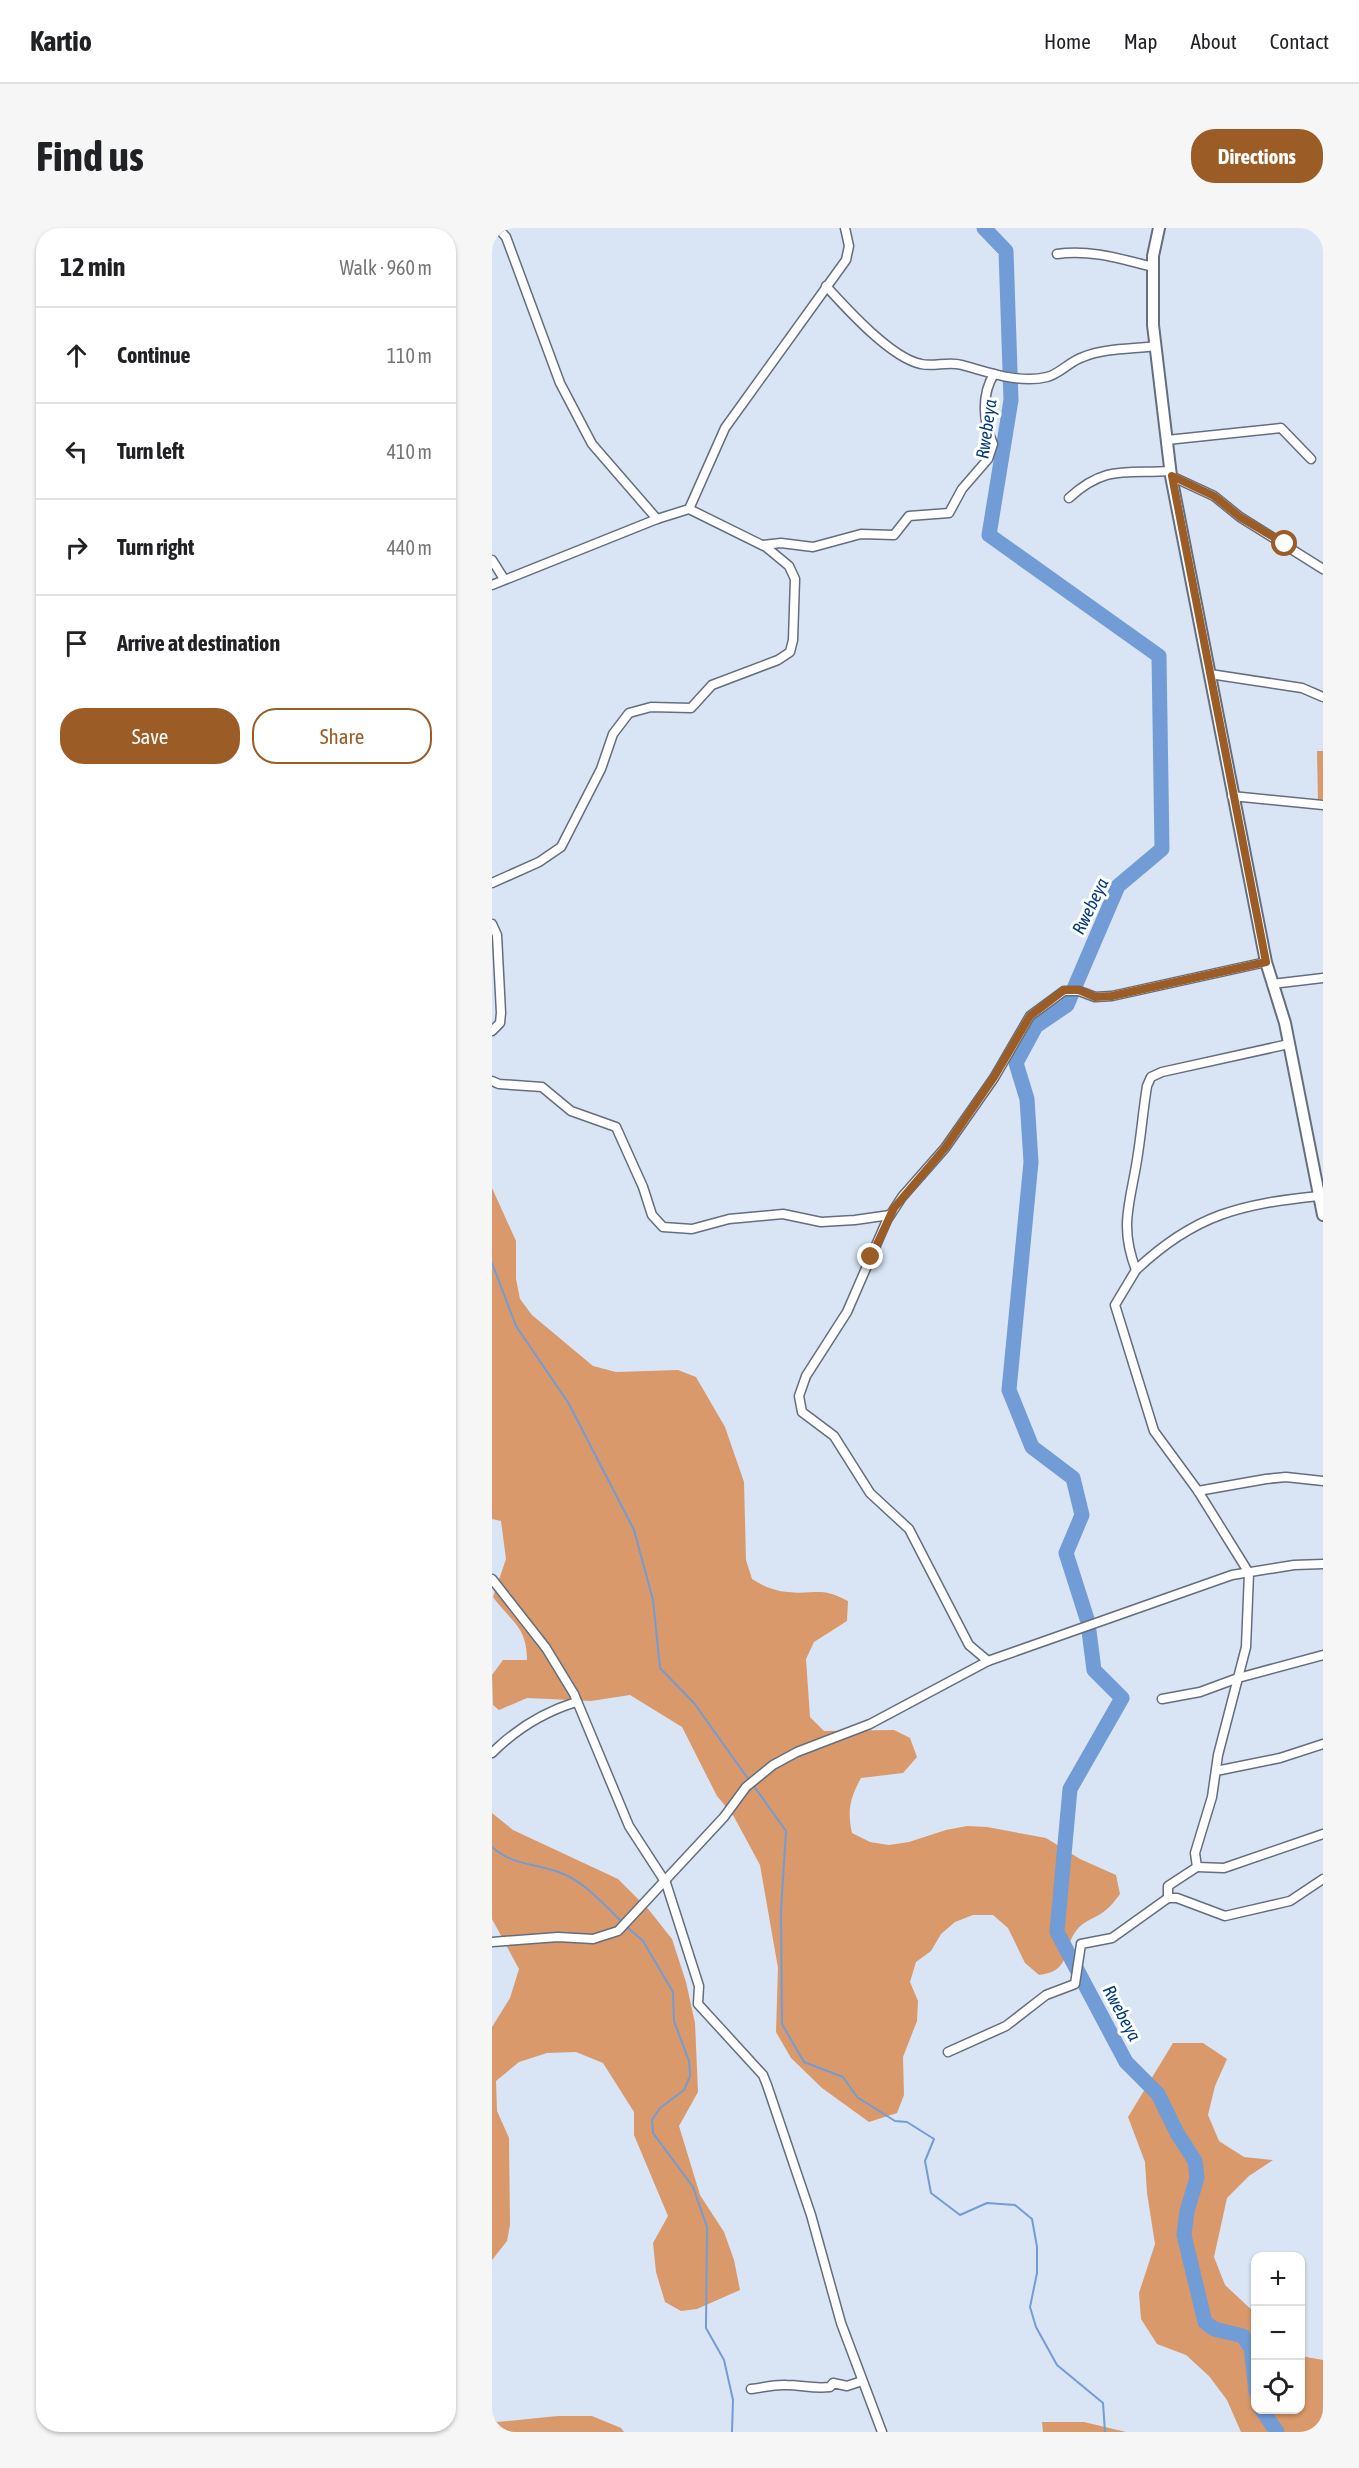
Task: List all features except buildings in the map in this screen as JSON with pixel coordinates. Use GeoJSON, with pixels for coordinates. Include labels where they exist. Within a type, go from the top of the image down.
{"type":"FeatureCollection","features":[{"type":"Feature","properties":{"kind":"main road"},"geometry":{"type":"LineString","coordinates":[[1159,228],[1152,289],[1156,346],[1171,473],[1266,962],[1289,1044],[1319,1173],[1319,1196],[1323,1215]]}},
{"type":"Feature","properties":{"kind":"street"},"geometry":{"type":"LineString","coordinates":[[498,228],[506,237],[561,383],[592,444],[657,519]]}},
{"type":"Feature","properties":{"kind":"street"},"geometry":{"type":"LineString","coordinates":[[689,509],[725,428],[848,255],[848,237],[845,228]]}},
{"type":"Feature","properties":{"kind":"street"},"geometry":{"type":"LineString","coordinates":[[1057,254],[1076,251],[1102,254],[1153,267]]}},
{"type":"Feature","properties":{"kind":"street"},"geometry":{"type":"LineString","coordinates":[[826,285],[867,329],[912,360],[929,364],[957,363],[996,375],[1036,378],[1054,375],[1091,354],[1156,346]]}},
{"type":"Feature","properties":{"kind":"street"},"geometry":{"type":"LineString","coordinates":[[762,545],[781,543],[813,547],[861,534],[894,535],[909,516],[949,513],[962,489],[988,459],[993,444],[987,432],[985,388],[996,375]]}},
{"type":"Feature","properties":{"kind":"street"},"geometry":{"type":"LineString","coordinates":[[1167,440],[1281,428],[1311,459]]}},
{"type":"Feature","properties":{"kind":"street"},"geometry":{"type":"LineString","coordinates":[[1069,498],[1105,475],[1123,470],[1171,473],[1214,496],[1240,517],[1323,569]]}},
{"type":"Feature","properties":{"kind":"street"},"geometry":{"type":"LineString","coordinates":[[492,585],[657,519],[689,509],[762,545],[793,571],[793,640],[790,652],[778,660],[712,685],[691,708],[651,707],[629,712],[613,734],[592,787],[561,847],[539,862],[492,883]]}},
{"type":"Feature","properties":{"kind":"street"},"geometry":{"type":"LineString","coordinates":[[492,560],[504,579]]}},
{"type":"Feature","properties":{"kind":"street"},"geometry":{"type":"LineString","coordinates":[[1210,674],[1302,688],[1323,697]]}},
{"type":"Feature","properties":{"kind":"street"},"geometry":{"type":"LineString","coordinates":[[1232,796],[1323,805]]}},
{"type":"Feature","properties":{"kind":"street"},"geometry":{"type":"LineString","coordinates":[[492,924],[497,936],[501,1013],[500,1023],[492,1031]]}},
{"type":"Feature","properties":{"kind":"street"},"geometry":{"type":"LineString","coordinates":[[988,1661],[969,1645],[909,1530],[870,1493],[834,1436],[802,1412],[799,1396],[806,1376],[847,1312],[890,1215],[945,1148],[994,1077],[1030,1016],[1064,990],[1079,990],[1095,997],[1112,996],[1266,962]]}},
{"type":"Feature","properties":{"kind":"street"},"geometry":{"type":"LineString","coordinates":[[1272,984],[1323,978]]}},
{"type":"Feature","properties":{"kind":"street"},"geometry":{"type":"LineString","coordinates":[[1136,1270],[1127,1247],[1128,1201],[1147,1086],[1151,1077],[1162,1072],[1289,1044]]}},
{"type":"Feature","properties":{"kind":"street"},"geometry":{"type":"LineString","coordinates":[[492,1081],[499,1084],[542,1087],[571,1111],[616,1127],[643,1187],[652,1215],[663,1227],[692,1229],[729,1219],[783,1214],[821,1222],[855,1221],[890,1215]]}},
{"type":"Feature","properties":{"kind":"street"},"geometry":{"type":"LineString","coordinates":[[1197,1867],[1196,1852],[1248,1629],[1249,1573],[1198,1491],[1154,1431],[1134,1363],[1122,1334],[1115,1305],[1136,1270],[1162,1245],[1198,1224],[1225,1212],[1263,1202],[1319,1196]]}},
{"type":"Feature","properties":{"kind":"street"},"geometry":{"type":"LineString","coordinates":[[1198,1491],[1286,1477],[1323,1481]]}},
{"type":"Feature","properties":{"kind":"street"},"geometry":{"type":"LineString","coordinates":[[492,1941],[558,1937],[593,1939],[618,1931],[666,1883],[724,1817],[746,1787],[773,1765],[797,1752],[870,1724],[988,1661],[1232,1575],[1294,1564],[1323,1564]]}},
{"type":"Feature","properties":{"kind":"street"},"geometry":{"type":"LineString","coordinates":[[492,1580],[546,1647],[565,1676],[629,1826],[666,1883],[699,1986],[698,2004],[763,2075],[811,2215],[841,2323],[882,2432]]}},
{"type":"Feature","properties":{"kind":"street"},"geometry":{"type":"LineString","coordinates":[[1162,1699],[1200,1692],[1238,1678],[1323,1655]]}},
{"type":"Feature","properties":{"kind":"street"},"geometry":{"type":"LineString","coordinates":[[492,1753],[509,1735],[536,1719],[576,1702]]}},
{"type":"Feature","properties":{"kind":"street"},"geometry":{"type":"LineString","coordinates":[[1216,1771],[1280,1758],[1323,1744]]}},
{"type":"Feature","properties":{"kind":"street"},"geometry":{"type":"LineString","coordinates":[[1168,1898],[1168,1886],[1197,1867],[1224,1868],[1323,1834]]}},
{"type":"Feature","properties":{"kind":"street"},"geometry":{"type":"LineString","coordinates":[[948,2052],[1006,2026],[1046,1995],[1075,1984],[1081,1944],[1112,1938],[1168,1898],[1177,1898],[1219,1915],[1232,1916],[1290,1901],[1323,1879]]}},
{"type":"Feature","properties":{"kind":"street"},"geometry":{"type":"LineString","coordinates":[[751,2389],[789,2385],[799,2388],[824,2388],[830,2387],[833,2383],[847,2386],[862,2381]]}},
{"type":"Feature","properties":{"kind":"shaded area"},"geometry":{"type":"Polygon","coordinates":[[[1317,751],[1323,751],[1323,799],[1318,801],[1317,751]]]}},
{"type":"Feature","properties":{"kind":"shaded area"},"geometry":{"type":"Polygon","coordinates":[[[492,1188],[516,1241],[516,1279],[520,1299],[532,1315],[593,1366],[616,1372],[678,1370],[696,1377],[725,1427],[744,1482],[746,1560],[752,1579],[778,1591],[824,1592],[848,1601],[847,1621],[814,1642],[806,1659],[810,1717],[824,1731],[894,1730],[910,1738],[917,1757],[903,1773],[861,1778],[850,1805],[852,1833],[870,1842],[889,1845],[909,1842],[967,1826],[987,1827],[1046,1838],[1080,1859],[1116,1875],[1120,1894],[1111,1906],[1079,1927],[1071,1938],[1061,1965],[1049,1973],[1039,1975],[1025,1963],[1008,1928],[993,1915],[973,1915],[955,1922],[941,1934],[931,1951],[916,1962],[910,1982],[918,2001],[917,2021],[903,2057],[904,2095],[897,2113],[869,2122],[822,2088],[791,2058],[776,2032],[778,1968],[760,1865],[733,1815],[717,1796],[682,1727],[630,1695],[591,1701],[527,1698],[499,1710],[493,1705],[492,1675],[503,1660],[527,1660],[521,1632],[493,1597],[506,1559],[501,1521],[492,1519],[492,1188]]]}},
{"type":"Feature","properties":{"kind":"shaded area"},"geometry":{"type":"Polygon","coordinates":[[[492,1813],[513,1830],[618,1879],[649,1910],[672,1939],[686,1982],[695,2023],[698,2092],[679,2126],[700,2195],[724,2232],[734,2260],[740,2290],[697,2309],[681,2311],[665,2302],[656,2272],[653,2243],[668,2216],[634,2135],[634,2112],[603,2063],[576,2052],[547,2053],[519,2062],[496,2081],[497,2111],[509,2138],[510,2225],[507,2241],[492,2260],[492,2027],[510,1998],[519,1969],[492,1919],[492,1813]]]}},
{"type":"Feature","properties":{"kind":"shaded area"},"geometry":{"type":"Polygon","coordinates":[[[1173,2043],[1203,2043],[1227,2059],[1215,2086],[1208,2115],[1219,2141],[1244,2157],[1273,2160],[1249,2176],[1227,2198],[1214,2257],[1225,2285],[1251,2309],[1251,2414],[1305,2414],[1305,2357],[1323,2360],[1323,2432],[1241,2432],[1227,2400],[1209,2376],[1186,2355],[1157,2344],[1141,2319],[1139,2293],[1155,2244],[1145,2162],[1128,2117],[1173,2043]]]}},
{"type":"Feature","properties":{"kind":"shaded area"},"geometry":{"type":"Polygon","coordinates":[[[558,2416],[592,2416],[621,2428],[624,2432],[492,2432],[492,2417],[497,2422],[558,2416]]]}},
{"type":"Feature","properties":{"kind":"shaded area"},"geometry":{"type":"Polygon","coordinates":[[[1042,2422],[1084,2422],[1126,2432],[1043,2432],[1042,2422]]]}},
{"type":"Feature","properties":{"kind":"waterway","name":"Rwebeya"},"geometry":{"type":"LineString","coordinates":[[984,228],[1006,251],[1011,400],[989,535],[1159,656],[1162,849],[1118,886],[1067,1005],[1036,1026],[1016,1063],[1027,1099],[1031,1162],[1009,1390],[1032,1447],[1073,1478],[1082,1515],[1066,1553],[1087,1619]]}},
{"type":"Feature","properties":{"kind":"waterway"},"geometry":{"type":"LineString","coordinates":[[492,1263],[516,1326],[569,1404],[634,1530],[653,1600],[660,1668],[694,1703],[749,1780]]}},
{"type":"Feature","properties":{"kind":"waterway","name":"Rwebeya"},"geometry":{"type":"LineString","coordinates":[[1089,1631],[1094,1670],[1122,1698],[1070,1789],[1057,1932],[1126,2062],[1158,2094],[1177,2133],[1195,2161],[1197,2178],[1187,2211],[1184,2235],[1205,2322],[1214,2329],[1243,2336],[1251,2348],[1252,2360]]}},
{"type":"Feature","properties":{"kind":"waterway"},"geometry":{"type":"LineString","coordinates":[[753,1785],[786,1831],[781,1911],[782,2024],[804,2062],[843,2077],[857,2097],[895,2121],[907,2122],[934,2139],[925,2161],[931,2193],[960,2215],[987,2203],[1015,2205],[1032,2219],[1037,2247],[1037,2273],[1030,2307],[1036,2327],[1057,2365],[1103,2403],[1105,2432]]}},
{"type":"Feature","properties":{"kind":"waterway"},"geometry":{"type":"LineString","coordinates":[[492,1847],[516,1861],[570,1877],[594,1894],[622,1922]]}},
{"type":"Feature","properties":{"kind":"waterway"},"geometry":{"type":"LineString","coordinates":[[626,1926],[643,1941],[673,1992],[674,2021],[689,2061],[690,2076],[684,2090],[660,2108],[652,2120],[653,2133],[693,2187],[707,2227],[706,2328],[724,2360],[733,2400],[732,2432]]}},
{"type":"Feature","properties":{"kind":"waterway","name":"Rwebeya"},"geometry":{"type":"LineString","coordinates":[[1265,2414],[1277,2432]]}},
{"type":"Feature","properties":{"kind":"route"},"geometry":{"type":"LineString","coordinates":[[871,1257],[894,1208],[945,1148],[978,1097],[994,1077],[1011,1044],[1030,1016],[1064,990],[1079,990],[1095,997],[1112,996],[1157,988],[1266,962],[1232,796],[1172,476],[1214,496],[1240,517],[1285,544]]}}]}
